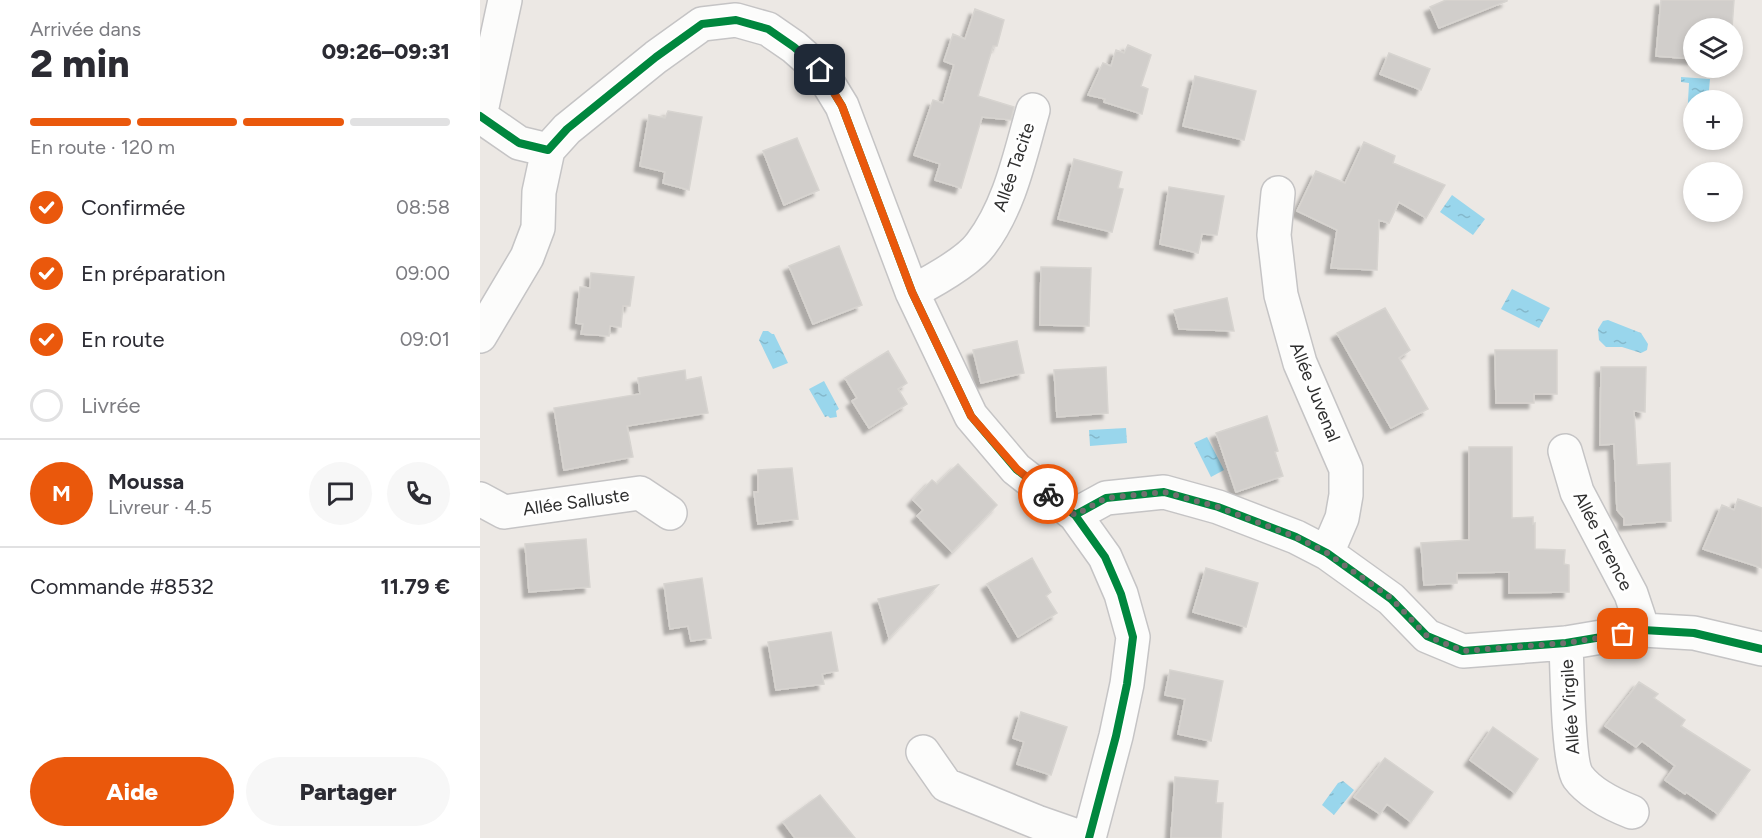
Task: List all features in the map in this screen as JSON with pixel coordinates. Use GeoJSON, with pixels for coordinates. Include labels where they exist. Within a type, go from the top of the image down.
{"type":"FeatureCollection","features":[{"type":"Feature","properties":{"kind":"street"},"geometry":{"type":"LineString","coordinates":[[505,0],[480,116],[519,143],[548,150]]}},
{"type":"Feature","properties":{"kind":"street"},"geometry":{"type":"LineString","coordinates":[[480,336],[527,258],[538,228],[539,192],[548,150],[567,129],[656,57],[702,24],[736,20],[768,29],[794,47],[820,70],[842,106],[912,292],[971,416],[1017,469],[1075,515],[1105,557],[1121,594],[1133,637],[1127,684],[1089,838]]}},
{"type":"Feature","properties":{"kind":"street","name":"Allée Tacite"},"geometry":{"type":"LineString","coordinates":[[912,292],[945,273],[981,246],[1006,202],[1033,110]]}},
{"type":"Feature","properties":{"kind":"street","name":"Allée Juvenal"},"geometry":{"type":"LineString","coordinates":[[1278,193],[1274,235],[1281,295],[1300,363],[1346,469],[1346,495],[1342,518],[1327,553]]}},
{"type":"Feature","properties":{"kind":"street","name":"Allée Terence"},"geometry":{"type":"LineString","coordinates":[[1565,451],[1577,492],[1631,594],[1643,630]]}},
{"type":"Feature","properties":{"kind":"street"},"geometry":{"type":"LineString","coordinates":[[1075,515],[1106,498],[1164,492],[1218,507],[1296,537],[1327,553],[1391,598],[1427,636],[1463,651],[1566,643],[1643,630],[1694,633],[1762,649]]}},
{"type":"Feature","properties":{"kind":"street","name":"Allée Salluste"},"geometry":{"type":"LineString","coordinates":[[480,499],[504,512],[640,493],[670,513]]}},
{"type":"Feature","properties":{"kind":"street","name":"Allée Virgile"},"geometry":{"type":"LineString","coordinates":[[1566,643],[1572,753],[1577,776],[1608,802],[1632,812]]}},
{"type":"Feature","properties":{"kind":"street"},"geometry":{"type":"LineString","coordinates":[[923,752],[946,785],[1083,838]]}},
{"type":"Feature","properties":{"kind":"water"},"geometry":{"type":"Polygon","coordinates":[[[1681,77],[1710,79],[1709,90],[1689,90],[1689,83],[1681,82],[1681,77]]]}},
{"type":"Feature","properties":{"kind":"water"},"geometry":{"type":"Polygon","coordinates":[[[1452,195],[1485,219],[1473,235],[1440,212],[1452,195]]]}},
{"type":"Feature","properties":{"kind":"water"},"geometry":{"type":"Polygon","coordinates":[[[1512,289],[1550,308],[1539,328],[1501,309],[1512,289]]]}},
{"type":"Feature","properties":{"kind":"water"},"geometry":{"type":"Polygon","coordinates":[[[1608,320],[1641,333],[1648,344],[1647,350],[1641,353],[1622,347],[1606,347],[1599,340],[1598,329],[1603,321],[1608,320]]]}},
{"type":"Feature","properties":{"kind":"water"},"geometry":{"type":"Polygon","coordinates":[[[763,331],[774,334],[788,363],[773,369],[759,340],[763,331]]]}},
{"type":"Feature","properties":{"kind":"water"},"geometry":{"type":"Polygon","coordinates":[[[824,381],[839,409],[836,411],[837,417],[825,417],[809,389],[824,381]]]}},
{"type":"Feature","properties":{"kind":"water"},"geometry":{"type":"Polygon","coordinates":[[[1126,428],[1127,443],[1090,446],[1089,430],[1126,428]]]}},
{"type":"Feature","properties":{"kind":"water"},"geometry":{"type":"Polygon","coordinates":[[[1207,437],[1224,470],[1211,477],[1194,443],[1207,437]]]}},
{"type":"Feature","properties":{"kind":"water"},"geometry":{"type":"Polygon","coordinates":[[[1343,781],[1354,790],[1334,815],[1322,805],[1338,783],[1343,781]]]}},
{"type":"Feature","properties":{"kind":"building"},"geometry":{"type":"Polygon","coordinates":[[[1446,0],[1507,1],[1439,28],[1430,7],[1446,0]]]}},
{"type":"Feature","properties":{"kind":"building"},"geometry":{"type":"Polygon","coordinates":[[[1661,0],[1734,0],[1733,18],[1683,18],[1683,58],[1656,56],[1661,0]]]}},
{"type":"Feature","properties":{"kind":"building"},"geometry":{"type":"Polygon","coordinates":[[[975,9],[1004,20],[997,46],[993,46],[978,96],[1014,107],[1011,120],[982,117],[961,188],[935,180],[940,164],[914,155],[933,100],[943,103],[954,65],[944,61],[953,34],[965,39],[975,9]]]}},
{"type":"Feature","properties":{"kind":"building"},"geometry":{"type":"Polygon","coordinates":[[[1128,45],[1151,55],[1141,86],[1148,89],[1142,114],[1104,102],[1105,99],[1088,95],[1103,63],[1111,66],[1116,50],[1124,53],[1128,45]]]}},
{"type":"Feature","properties":{"kind":"building"},"geometry":{"type":"Polygon","coordinates":[[[1389,53],[1430,69],[1421,90],[1380,74],[1389,53]]]}},
{"type":"Feature","properties":{"kind":"building"},"geometry":{"type":"Polygon","coordinates":[[[1195,76],[1256,91],[1244,140],[1183,126],[1195,76]]]}},
{"type":"Feature","properties":{"kind":"building"},"geometry":{"type":"Polygon","coordinates":[[[668,111],[702,117],[689,190],[663,183],[665,172],[640,166],[649,115],[665,118],[668,111]]]}},
{"type":"Feature","properties":{"kind":"building"},"geometry":{"type":"Polygon","coordinates":[[[797,138],[819,190],[784,205],[763,151],[797,138]]]}},
{"type":"Feature","properties":{"kind":"building"},"geometry":{"type":"Polygon","coordinates":[[[1364,142],[1395,156],[1393,163],[1445,185],[1426,218],[1399,202],[1389,223],[1379,220],[1377,270],[1331,268],[1337,230],[1297,211],[1316,171],[1345,183],[1364,142]]]}},
{"type":"Feature","properties":{"kind":"building"},"geometry":{"type":"Polygon","coordinates":[[[1074,159],[1122,172],[1118,188],[1123,189],[1112,232],[1058,219],[1074,159]]]}},
{"type":"Feature","properties":{"kind":"building"},"geometry":{"type":"Polygon","coordinates":[[[1169,187],[1224,196],[1217,235],[1202,234],[1198,253],[1160,244],[1169,187]]]}},
{"type":"Feature","properties":{"kind":"building"},"geometry":{"type":"Polygon","coordinates":[[[839,246],[862,305],[813,324],[789,266],[839,246]]]}},
{"type":"Feature","properties":{"kind":"building"},"geometry":{"type":"Polygon","coordinates":[[[1041,267],[1091,268],[1089,326],[1040,325],[1041,267]]]}},
{"type":"Feature","properties":{"kind":"building"},"geometry":{"type":"Polygon","coordinates":[[[591,273],[634,277],[630,306],[623,306],[621,327],[610,326],[609,336],[581,334],[583,324],[576,323],[580,287],[590,288],[591,273]]]}},
{"type":"Feature","properties":{"kind":"building"},"geometry":{"type":"Polygon","coordinates":[[[1227,298],[1234,331],[1179,329],[1174,310],[1227,298]]]}},
{"type":"Feature","properties":{"kind":"building"},"geometry":{"type":"Polygon","coordinates":[[[1385,308],[1410,350],[1399,358],[1428,409],[1391,428],[1337,333],[1385,308]]]}},
{"type":"Feature","properties":{"kind":"building"},"geometry":{"type":"Polygon","coordinates":[[[1017,341],[1024,373],[981,383],[973,350],[1017,341]]]}},
{"type":"Feature","properties":{"kind":"building"},"geometry":{"type":"Polygon","coordinates":[[[1495,350],[1557,350],[1557,394],[1534,394],[1534,403],[1496,403],[1495,350]]]}},
{"type":"Feature","properties":{"kind":"building"},"geometry":{"type":"Polygon","coordinates":[[[888,351],[907,383],[898,389],[907,404],[869,428],[852,401],[857,398],[845,378],[888,351]]]}},
{"type":"Feature","properties":{"kind":"building"},"geometry":{"type":"Polygon","coordinates":[[[1106,367],[1108,413],[1057,417],[1054,370],[1106,367]]]}},
{"type":"Feature","properties":{"kind":"building"},"geometry":{"type":"Polygon","coordinates":[[[1601,367],[1646,367],[1645,412],[1634,411],[1637,465],[1670,463],[1671,521],[1624,525],[1624,518],[1617,510],[1614,444],[1600,445],[1601,367]]]}},
{"type":"Feature","properties":{"kind":"building"},"geometry":{"type":"Polygon","coordinates":[[[685,370],[686,380],[701,377],[708,413],[627,426],[633,457],[564,470],[554,408],[640,394],[638,378],[685,370]]]}},
{"type":"Feature","properties":{"kind":"building"},"geometry":{"type":"Polygon","coordinates":[[[1267,416],[1283,476],[1236,492],[1216,433],[1267,416]]]}},
{"type":"Feature","properties":{"kind":"building"},"geometry":{"type":"Polygon","coordinates":[[[1469,447],[1512,447],[1512,518],[1533,517],[1535,549],[1565,550],[1564,564],[1569,565],[1569,592],[1509,593],[1509,572],[1457,573],[1457,583],[1424,585],[1421,543],[1469,540],[1469,447]]]}},
{"type":"Feature","properties":{"kind":"building"},"geometry":{"type":"Polygon","coordinates":[[[958,464],[997,505],[952,552],[917,516],[923,510],[913,500],[932,480],[937,484],[958,464]]]}},
{"type":"Feature","properties":{"kind":"building"},"geometry":{"type":"Polygon","coordinates":[[[792,468],[798,519],[758,524],[754,492],[758,492],[758,470],[792,468]]]}},
{"type":"Feature","properties":{"kind":"building"},"geometry":{"type":"Polygon","coordinates":[[[1738,499],[1762,508],[1762,568],[1703,549],[1722,505],[1734,510],[1738,499]]]}},
{"type":"Feature","properties":{"kind":"building"},"geometry":{"type":"Polygon","coordinates":[[[586,539],[590,587],[529,592],[525,544],[586,539]]]}},
{"type":"Feature","properties":{"kind":"building"},"geometry":{"type":"Polygon","coordinates":[[[1032,558],[1051,592],[1046,596],[1057,613],[1018,637],[987,584],[1032,558]]]}},
{"type":"Feature","properties":{"kind":"building"},"geometry":{"type":"Polygon","coordinates":[[[1206,568],[1258,583],[1246,627],[1193,612],[1206,568]]]}},
{"type":"Feature","properties":{"kind":"building"},"geometry":{"type":"Polygon","coordinates":[[[702,578],[711,638],[691,641],[688,626],[670,629],[664,584],[702,578]]]}},
{"type":"Feature","properties":{"kind":"building"},"geometry":{"type":"Polygon","coordinates":[[[938,585],[889,638],[878,599],[938,585]]]}},
{"type":"Feature","properties":{"kind":"building"},"geometry":{"type":"Polygon","coordinates":[[[831,632],[838,671],[822,674],[824,684],[776,690],[768,642],[831,632]]]}},
{"type":"Feature","properties":{"kind":"building"},"geometry":{"type":"Polygon","coordinates":[[[1170,670],[1223,681],[1211,741],[1178,734],[1185,699],[1165,695],[1170,670]]]}},
{"type":"Feature","properties":{"kind":"building"},"geometry":{"type":"Polygon","coordinates":[[[1639,682],[1658,694],[1654,698],[1685,720],[1681,726],[1750,770],[1718,814],[1665,780],[1675,766],[1642,741],[1636,747],[1605,726],[1639,682]]]}},
{"type":"Feature","properties":{"kind":"building"},"geometry":{"type":"Polygon","coordinates":[[[1021,712],[1067,727],[1051,775],[1017,764],[1024,742],[1013,738],[1021,712]]]}},
{"type":"Feature","properties":{"kind":"building"},"geometry":{"type":"Polygon","coordinates":[[[1493,727],[1538,759],[1515,793],[1470,760],[1493,727]]]}},
{"type":"Feature","properties":{"kind":"building"},"geometry":{"type":"Polygon","coordinates":[[[1385,758],[1433,792],[1411,822],[1387,804],[1380,814],[1354,797],[1385,758]]]}},
{"type":"Feature","properties":{"kind":"building"},"geometry":{"type":"Polygon","coordinates":[[[1175,777],[1218,781],[1216,803],[1223,803],[1221,838],[1171,838],[1175,777]]]}},
{"type":"Feature","properties":{"kind":"building"},"geometry":{"type":"Polygon","coordinates":[[[820,795],[855,838],[795,838],[783,822],[820,795]]]}},
{"type":"Feature","properties":{"kind":"cycle path"},"geometry":{"type":"LineString","coordinates":[[480,116],[519,143],[548,150],[567,129],[656,57],[702,24],[736,20],[768,29],[794,47],[820,70],[842,106],[912,292],[971,416],[1016,469],[1075,515],[1105,557],[1121,594],[1133,637],[1127,684],[1089,838]]}},
{"type":"Feature","properties":{"kind":"cycle path"},"geometry":{"type":"LineString","coordinates":[[1075,515],[1106,498],[1164,492],[1218,507],[1296,537],[1327,553],[1391,599],[1427,636],[1463,651],[1566,643],[1643,630],[1694,633],[1762,649]]}},
{"type":"Feature","properties":{"kind":"way so far"},"geometry":{"type":"LineString","coordinates":[[1048,494],[1075,515],[1106,498],[1164,492],[1218,507],[1296,537],[1327,553],[1391,598],[1427,636],[1463,651],[1566,643],[1623,634]]}},
{"type":"Feature","properties":{"kind":"route"},"geometry":{"type":"LineString","coordinates":[[820,70],[842,106],[912,292],[971,416],[1017,469],[1048,494]]}}]}
